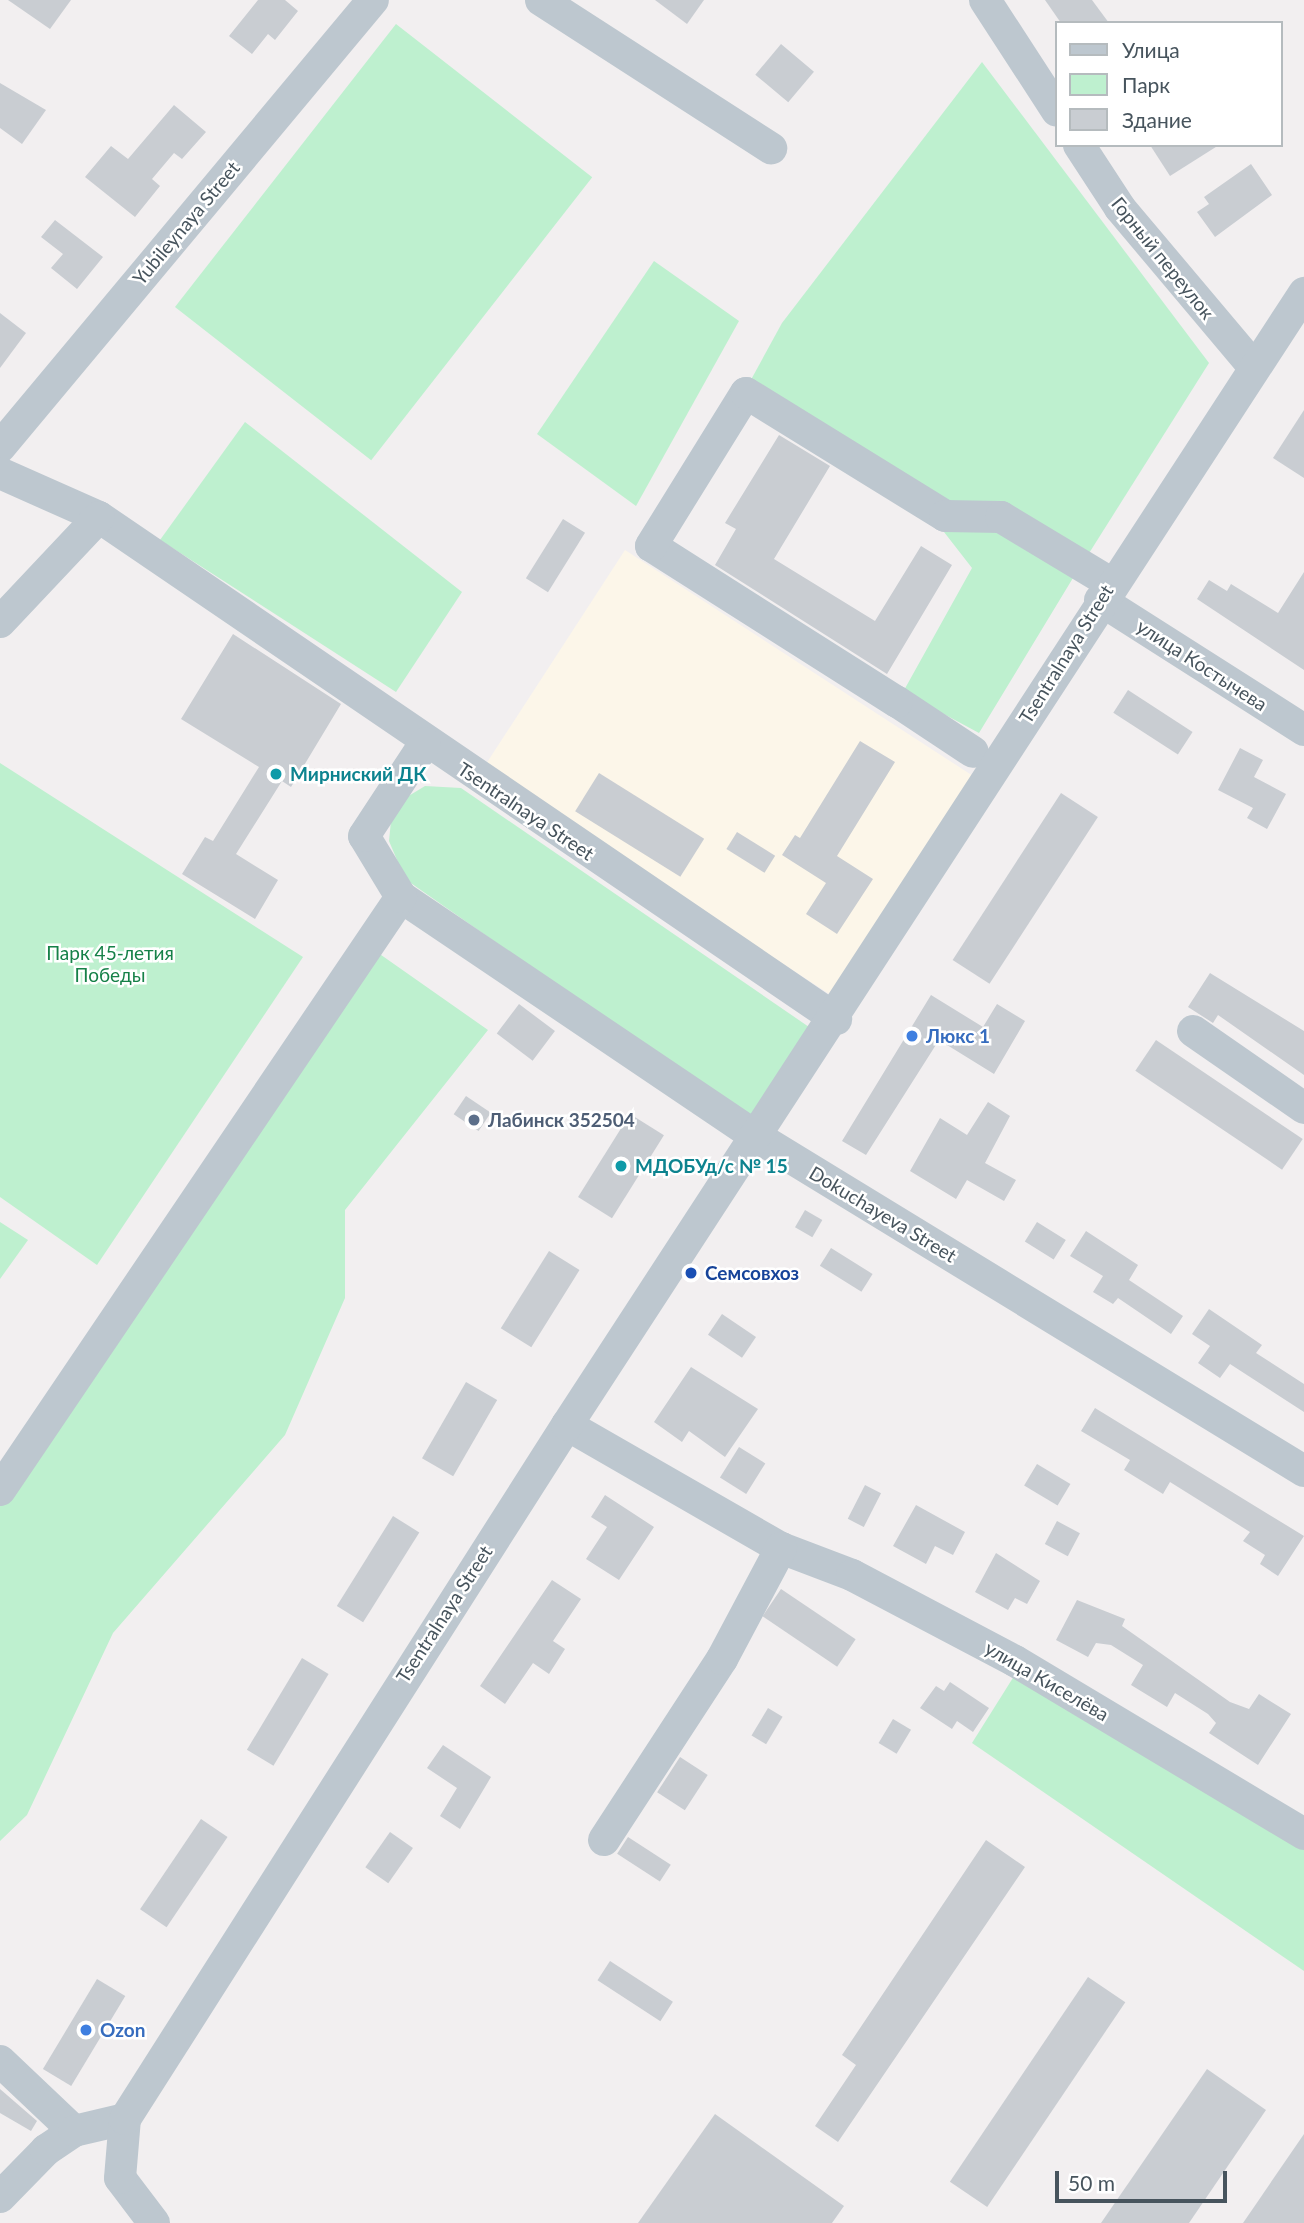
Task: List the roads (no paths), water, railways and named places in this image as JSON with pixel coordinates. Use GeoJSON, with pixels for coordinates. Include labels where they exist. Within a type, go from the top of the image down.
{"type":"FeatureCollection","features":[{"type":"Feature","properties":{"kind":"street","name":"Yubileynaya Street"},"geometry":{"type":"LineString","coordinates":[[0,447],[373,0]]}},
{"type":"Feature","properties":{"kind":"street"},"geometry":{"type":"LineString","coordinates":[[541,0],[771,148]]}},
{"type":"Feature","properties":{"kind":"street"},"geometry":{"type":"LineString","coordinates":[[985,0],[1056,109]]}},
{"type":"Feature","properties":{"kind":"street","name":"Горный переулок"},"geometry":{"type":"LineString","coordinates":[[1080,147],[1119,208],[1253,366]]}},
{"type":"Feature","properties":{"kind":"street","name":"Tsentralnaya Street"},"geometry":{"type":"LineString","coordinates":[[154,2223],[120,2178],[125,2119],[567,1424],[836,1019],[1105,592],[1304,293]]}},
{"type":"Feature","properties":{"kind":"street","name":"улица Костычева"},"geometry":{"type":"LineString","coordinates":[[972,752],[651,546],[746,393],[945,516],[1001,517],[1304,730]]}},
{"type":"Feature","properties":{"kind":"street","name":"Tsentralnaya Street"},"geometry":{"type":"LineString","coordinates":[[0,473],[99,517],[425,743],[836,1019]]}},
{"type":"Feature","properties":{"kind":"street"},"geometry":{"type":"LineString","coordinates":[[0,622],[99,517]]}},
{"type":"Feature","properties":{"kind":"street"},"geometry":{"type":"LineString","coordinates":[[0,1490],[401,897],[364,836],[425,743]]}},
{"type":"Feature","properties":{"kind":"street","name":"Dokuchayeva Street"},"geometry":{"type":"LineString","coordinates":[[401,897],[757,1137],[1304,1471]]}},
{"type":"Feature","properties":{"kind":"street"},"geometry":{"type":"LineString","coordinates":[[1193,1031],[1304,1108]]}},
{"type":"Feature","properties":{"kind":"street","name":"улица Киселёва"},"geometry":{"type":"LineString","coordinates":[[567,1424],[780,1548],[852,1575],[1015,1661],[1304,1834]]}},
{"type":"Feature","properties":{"kind":"street"},"geometry":{"type":"LineString","coordinates":[[604,1840],[722,1659],[780,1548]]}},
{"type":"Feature","properties":{"kind":"street"},"geometry":{"type":"LineString","coordinates":[[0,2061],[74,2131]]}},
{"type":"Feature","properties":{"kind":"street"},"geometry":{"type":"LineString","coordinates":[[0,2197],[46,2150],[74,2131],[125,2119]]}},
{"type":"Feature","properties":{"kind":"place","name":"Мирниский ДК"},"geometry":{"type":"Point","coordinates":[276,774]}},
{"type":"Feature","properties":{"kind":"place","name":"Люкс 1"},"geometry":{"type":"Point","coordinates":[912,1036]}},
{"type":"Feature","properties":{"kind":"place","name":"Лабинск 352504"},"geometry":{"type":"Point","coordinates":[474,1120]}},
{"type":"Feature","properties":{"kind":"place","name":"МДОБУд/с № 15"},"geometry":{"type":"Point","coordinates":[621,1166]}},
{"type":"Feature","properties":{"kind":"place","name":"Семсовхоз"},"geometry":{"type":"Point","coordinates":[691,1273]}},
{"type":"Feature","properties":{"kind":"place","name":"Ozon"},"geometry":{"type":"Point","coordinates":[86,2030]}},
{"type":"Feature","properties":{"kind":"park label","name":"Парк 45-летия Победы"},"geometry":{"type":"Point","coordinates":[110,964]}}]}
